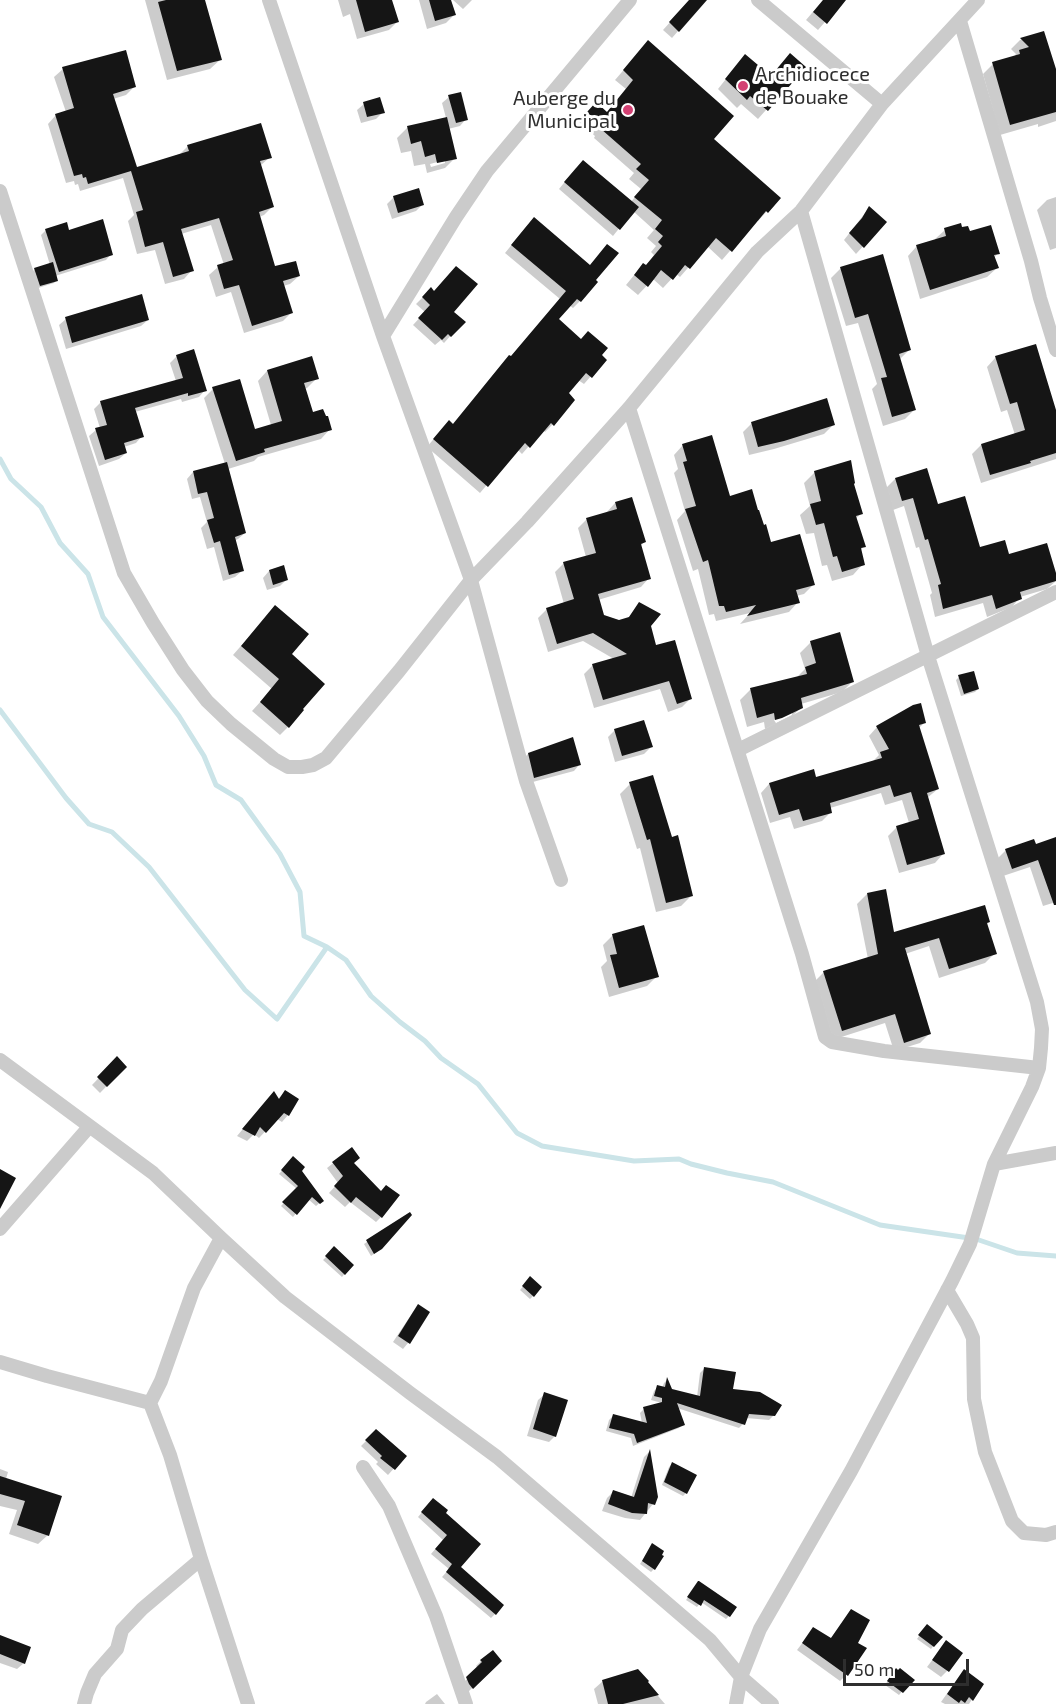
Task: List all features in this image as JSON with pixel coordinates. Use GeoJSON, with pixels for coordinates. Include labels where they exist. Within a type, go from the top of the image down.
{"type":"FeatureCollection","features":[{"type":"Feature","properties":{"kind":"street"},"geometry":{"type":"LineString","coordinates":[[268,0],[382,336],[471,580],[526,781],[561,880]]}},
{"type":"Feature","properties":{"kind":"street"},"geometry":{"type":"LineString","coordinates":[[382,336],[487,171],[630,0]]}},
{"type":"Feature","properties":{"kind":"street"},"geometry":{"type":"LineString","coordinates":[[758,0],[882,104]]}},
{"type":"Feature","properties":{"kind":"street"},"geometry":{"type":"LineString","coordinates":[[0,191],[124,573],[153,624],[207,701],[273,759],[288,767],[313,765],[326,758],[471,580],[527,522],[629,408],[757,252],[801,211],[882,104],[978,0]]}},
{"type":"Feature","properties":{"kind":"street"},"geometry":{"type":"LineString","coordinates":[[960,21],[1056,350]]}},
{"type":"Feature","properties":{"kind":"street"},"geometry":{"type":"LineString","coordinates":[[736,1704],[741,1677],[760,1629],[851,1471],[970,1244],[994,1164],[1039,1068],[1042,1029],[1037,1002],[928,656],[801,211]]}},
{"type":"Feature","properties":{"kind":"street"},"geometry":{"type":"LineString","coordinates":[[629,408],[802,954],[825,1037],[832,1042],[884,1051],[1039,1068]]}},
{"type":"Feature","properties":{"kind":"street"},"geometry":{"type":"LineString","coordinates":[[738,750],[1056,592]]}},
{"type":"Feature","properties":{"kind":"street"},"geometry":{"type":"LineString","coordinates":[[0,1060],[153,1173],[285,1297],[410,1393],[497,1456],[710,1640],[741,1677],[772,1704]]}},
{"type":"Feature","properties":{"kind":"street"},"geometry":{"type":"LineString","coordinates":[[0,1229],[89,1127]]}},
{"type":"Feature","properties":{"kind":"street"},"geometry":{"type":"LineString","coordinates":[[994,1164],[1056,1153]]}},
{"type":"Feature","properties":{"kind":"street"},"geometry":{"type":"LineString","coordinates":[[221,1238],[194,1288],[161,1381],[150,1403],[170,1455],[248,1704]]}},
{"type":"Feature","properties":{"kind":"street"},"geometry":{"type":"LineString","coordinates":[[947,1290],[973,1338],[974,1399],[985,1452],[1012,1521],[1024,1533],[1046,1535],[1056,1532]]}},
{"type":"Feature","properties":{"kind":"street"},"geometry":{"type":"LineString","coordinates":[[0,1362],[150,1403]]}},
{"type":"Feature","properties":{"kind":"street"},"geometry":{"type":"LineString","coordinates":[[363,1467],[389,1506],[436,1616],[466,1704]]}},
{"type":"Feature","properties":{"kind":"street"},"geometry":{"type":"LineString","coordinates":[[84,1704],[95,1674],[117,1649],[122,1630],[142,1609],[201,1559]]}},
{"type":"Feature","properties":{"kind":"building"},"geometry":{"type":"Polygon","coordinates":[[[205,0],[222,60],[177,71],[158,2],[205,0]]]}},
{"type":"Feature","properties":{"kind":"building"},"geometry":{"type":"Polygon","coordinates":[[[356,0],[392,0],[399,22],[365,32],[356,0]]]}},
{"type":"Feature","properties":{"kind":"building"},"geometry":{"type":"Polygon","coordinates":[[[429,0],[451,0],[456,15],[435,21],[429,0]]]}},
{"type":"Feature","properties":{"kind":"building"},"geometry":{"type":"Polygon","coordinates":[[[689,0],[707,0],[679,32],[669,22],[689,0]]]}},
{"type":"Feature","properties":{"kind":"building"},"geometry":{"type":"Polygon","coordinates":[[[823,0],[846,0],[827,24],[813,12],[823,0]]]}},
{"type":"Feature","properties":{"kind":"building"},"geometry":{"type":"Polygon","coordinates":[[[1044,31],[1056,69],[1056,112],[1010,125],[992,62],[1020,54],[1019,50],[1029,47],[1020,38],[1044,31]]]}},
{"type":"Feature","properties":{"kind":"building"},"geometry":{"type":"Polygon","coordinates":[[[648,40],[734,116],[714,139],[781,198],[768,213],[766,211],[732,252],[716,238],[690,269],[685,265],[673,280],[661,270],[648,287],[634,275],[643,263],[646,265],[662,246],[658,242],[663,236],[655,229],[662,220],[634,197],[649,180],[636,169],[641,164],[601,129],[603,127],[587,112],[596,102],[607,112],[633,80],[623,70],[648,40]]]}},
{"type":"Feature","properties":{"kind":"building"},"geometry":{"type":"Polygon","coordinates":[[[126,50],[136,87],[113,94],[137,167],[189,151],[187,145],[261,123],[272,158],[260,161],[274,207],[259,212],[275,266],[296,261],[300,276],[283,281],[293,313],[252,326],[239,285],[224,289],[217,265],[233,260],[219,218],[181,229],[194,271],[173,277],[163,242],[145,247],[136,212],[143,210],[131,171],[88,184],[86,177],[83,178],[82,174],[74,176],[55,114],[74,108],[62,67],[126,50]]]}},
{"type":"Feature","properties":{"kind":"building"},"geometry":{"type":"Polygon","coordinates":[[[790,53],[806,67],[768,111],[750,96],[747,100],[725,79],[745,54],[771,76],[790,53]]]}},
{"type":"Feature","properties":{"kind":"building"},"geometry":{"type":"Polygon","coordinates":[[[461,92],[468,120],[456,123],[448,95],[461,92]]]}},
{"type":"Feature","properties":{"kind":"building"},"geometry":{"type":"Polygon","coordinates":[[[380,97],[385,113],[367,117],[363,102],[380,97]]]}},
{"type":"Feature","properties":{"kind":"building"},"geometry":{"type":"Polygon","coordinates":[[[447,117],[457,159],[437,163],[435,154],[425,157],[421,141],[411,144],[407,126],[447,117]]]}},
{"type":"Feature","properties":{"kind":"building"},"geometry":{"type":"Polygon","coordinates":[[[583,160],[639,207],[620,230],[564,182],[583,160]]]}},
{"type":"Feature","properties":{"kind":"building"},"geometry":{"type":"Polygon","coordinates":[[[419,188],[424,205],[398,213],[393,196],[419,188]]]}},
{"type":"Feature","properties":{"kind":"building"},"geometry":{"type":"Polygon","coordinates":[[[869,206],[887,222],[864,248],[849,233],[869,206]]]}},
{"type":"Feature","properties":{"kind":"building"},"geometry":{"type":"Polygon","coordinates":[[[534,217],[590,265],[607,244],[619,253],[581,302],[577,299],[559,319],[581,339],[588,331],[608,348],[602,355],[607,360],[592,378],[586,373],[569,393],[575,400],[554,426],[551,423],[530,448],[525,443],[488,487],[433,439],[449,420],[453,424],[509,355],[511,356],[566,291],[511,245],[534,217]]]}},
{"type":"Feature","properties":{"kind":"building"},"geometry":{"type":"Polygon","coordinates":[[[103,219],[113,255],[59,272],[45,229],[67,222],[69,230],[103,219]]]}},
{"type":"Feature","properties":{"kind":"building"},"geometry":{"type":"Polygon","coordinates":[[[961,223],[962,227],[968,226],[970,231],[991,225],[1000,254],[994,255],[999,268],[930,290],[916,245],[946,236],[944,228],[961,223]]]}},
{"type":"Feature","properties":{"kind":"building"},"geometry":{"type":"Polygon","coordinates":[[[883,254],[911,350],[899,354],[916,410],[892,417],[881,378],[887,377],[868,314],[855,318],[840,267],[883,254]]]}},
{"type":"Feature","properties":{"kind":"building"},"geometry":{"type":"Polygon","coordinates":[[[53,262],[58,281],[40,286],[34,268],[53,262]]]}},
{"type":"Feature","properties":{"kind":"building"},"geometry":{"type":"Polygon","coordinates":[[[456,266],[478,284],[454,312],[466,322],[451,337],[448,334],[442,340],[418,318],[430,305],[422,297],[431,287],[434,291],[456,266]]]}},
{"type":"Feature","properties":{"kind":"building"},"geometry":{"type":"Polygon","coordinates":[[[142,294],[149,320],[72,343],[65,317],[142,294]]]}},
{"type":"Feature","properties":{"kind":"building"},"geometry":{"type":"Polygon","coordinates":[[[1036,344],[1056,410],[1056,453],[990,475],[981,444],[1025,430],[1017,402],[1010,404],[995,356],[1036,344]]]}},
{"type":"Feature","properties":{"kind":"building"},"geometry":{"type":"Polygon","coordinates":[[[194,349],[207,391],[188,396],[188,393],[135,408],[144,437],[124,443],[127,453],[105,460],[95,428],[107,425],[100,401],[183,378],[176,355],[194,349]]]}},
{"type":"Feature","properties":{"kind":"building"},"geometry":{"type":"Polygon","coordinates":[[[312,356],[319,379],[304,383],[313,412],[323,409],[328,416],[332,430],[264,449],[265,452],[236,461],[212,387],[240,379],[255,429],[282,421],[267,370],[312,356]]]}},
{"type":"Feature","properties":{"kind":"building"},"geometry":{"type":"Polygon","coordinates":[[[827,398],[835,425],[758,447],[751,422],[827,398]]]}},
{"type":"Feature","properties":{"kind":"building"},"geometry":{"type":"Polygon","coordinates":[[[712,435],[730,496],[752,489],[771,542],[800,534],[815,585],[796,590],[800,603],[747,616],[756,605],[726,612],[724,606],[719,606],[708,560],[703,562],[685,509],[696,506],[683,462],[687,461],[682,444],[712,435]]]}},
{"type":"Feature","properties":{"kind":"building"},"geometry":{"type":"Polygon","coordinates":[[[851,460],[854,484],[863,514],[856,516],[866,547],[861,548],[865,565],[842,572],[837,556],[833,557],[824,523],[816,525],[810,504],[821,501],[814,471],[851,460]]]}},
{"type":"Feature","properties":{"kind":"building"},"geometry":{"type":"Polygon","coordinates":[[[227,462],[246,533],[235,537],[244,571],[229,575],[220,541],[214,543],[207,520],[214,518],[207,492],[198,494],[193,471],[227,462]]]}},
{"type":"Feature","properties":{"kind":"building"},"geometry":{"type":"Polygon","coordinates":[[[927,468],[938,504],[965,496],[980,547],[1005,540],[1009,554],[1047,543],[1056,573],[1056,581],[1020,592],[1022,599],[996,609],[992,595],[943,609],[938,585],[941,584],[913,498],[902,501],[895,478],[927,468]]]}},
{"type":"Feature","properties":{"kind":"building"},"geometry":{"type":"Polygon","coordinates":[[[632,497],[646,542],[641,544],[651,579],[598,594],[604,615],[619,620],[629,617],[639,602],[661,614],[651,626],[656,645],[675,640],[692,699],[677,704],[669,681],[603,700],[592,664],[627,654],[593,633],[557,644],[546,608],[574,599],[563,562],[596,553],[586,518],[617,509],[615,502],[632,497]]]}},
{"type":"Feature","properties":{"kind":"building"},"geometry":{"type":"Polygon","coordinates":[[[284,565],[288,580],[273,585],[269,570],[284,565]]]}},
{"type":"Feature","properties":{"kind":"building"},"geometry":{"type":"Polygon","coordinates":[[[275,605],[309,634],[292,654],[325,684],[289,728],[260,702],[279,679],[241,646],[275,605]]]}},
{"type":"Feature","properties":{"kind":"building"},"geometry":{"type":"Polygon","coordinates":[[[840,632],[854,682],[801,698],[803,708],[782,718],[775,720],[774,713],[757,718],[750,688],[807,674],[805,667],[816,663],[810,641],[840,632]]]}},
{"type":"Feature","properties":{"kind":"building"},"geometry":{"type":"Polygon","coordinates":[[[974,671],[979,689],[964,694],[958,675],[974,671]]]}},
{"type":"Feature","properties":{"kind":"building"},"geometry":{"type":"Polygon","coordinates":[[[921,703],[926,723],[919,725],[939,789],[927,793],[945,854],[907,865],[896,826],[919,819],[911,792],[894,797],[890,785],[830,803],[832,813],[803,821],[799,809],[779,815],[769,783],[814,769],[816,777],[882,758],[880,752],[889,749],[876,726],[913,705],[921,703]]]}},
{"type":"Feature","properties":{"kind":"building"},"geometry":{"type":"Polygon","coordinates":[[[644,720],[653,747],[622,756],[614,729],[644,720]]]}},
{"type":"Feature","properties":{"kind":"building"},"geometry":{"type":"Polygon","coordinates":[[[573,737],[581,765],[534,778],[528,753],[573,737]]]}},
{"type":"Feature","properties":{"kind":"building"},"geometry":{"type":"Polygon","coordinates":[[[653,775],[672,837],[678,835],[693,896],[666,903],[650,839],[647,840],[629,782],[653,775]]]}},
{"type":"Feature","properties":{"kind":"building"},"geometry":{"type":"Polygon","coordinates":[[[1056,837],[1056,905],[1054,905],[1038,860],[1012,869],[1005,849],[1034,839],[1036,844],[1056,837]]]}},
{"type":"Feature","properties":{"kind":"building"},"geometry":{"type":"Polygon","coordinates":[[[886,889],[894,932],[985,905],[990,922],[987,923],[997,954],[949,969],[939,938],[905,948],[931,1034],[904,1043],[895,1014],[842,1031],[823,971],[878,954],[867,893],[886,889]]]}},
{"type":"Feature","properties":{"kind":"building"},"geometry":{"type":"Polygon","coordinates":[[[644,925],[659,977],[619,988],[610,955],[617,954],[612,934],[644,925]]]}},
{"type":"Feature","properties":{"kind":"building"},"geometry":{"type":"Polygon","coordinates":[[[117,1056],[127,1067],[107,1087],[97,1077],[117,1056]]]}},
{"type":"Feature","properties":{"kind":"building"},"geometry":{"type":"Polygon","coordinates":[[[285,1090],[299,1099],[289,1116],[284,1113],[266,1133],[260,1127],[255,1136],[242,1129],[274,1091],[279,1099],[285,1090]]]}},
{"type":"Feature","properties":{"kind":"building"},"geometry":{"type":"Polygon","coordinates":[[[352,1147],[360,1158],[354,1163],[381,1191],[386,1185],[400,1195],[382,1218],[356,1197],[351,1203],[334,1186],[343,1176],[332,1162],[352,1147]]]}},
{"type":"Feature","properties":{"kind":"building"},"geometry":{"type":"Polygon","coordinates":[[[293,1156],[305,1167],[302,1171],[324,1201],[320,1204],[312,1197],[297,1215],[282,1202],[298,1186],[281,1170],[293,1156]]]}},
{"type":"Feature","properties":{"kind":"building"},"geometry":{"type":"Polygon","coordinates":[[[0,1169],[16,1178],[0,1209],[0,1169]]]}},
{"type":"Feature","properties":{"kind":"building"},"geometry":{"type":"Polygon","coordinates":[[[410,1212],[412,1215],[382,1249],[374,1254],[366,1240],[410,1212]]]}},
{"type":"Feature","properties":{"kind":"building"},"geometry":{"type":"Polygon","coordinates":[[[334,1246],[354,1265],[345,1275],[325,1256],[334,1246]]]}},
{"type":"Feature","properties":{"kind":"building"},"geometry":{"type":"Polygon","coordinates":[[[530,1276],[542,1287],[534,1297],[522,1286],[530,1276]]]}},
{"type":"Feature","properties":{"kind":"building"},"geometry":{"type":"Polygon","coordinates":[[[418,1304],[430,1312],[410,1344],[398,1336],[418,1304]]]}},
{"type":"Feature","properties":{"kind":"building"},"geometry":{"type":"Polygon","coordinates":[[[704,1367],[736,1372],[733,1389],[760,1392],[782,1405],[775,1416],[749,1414],[745,1425],[677,1403],[685,1425],[637,1443],[634,1434],[609,1428],[613,1414],[647,1423],[643,1407],[662,1402],[662,1398],[654,1396],[657,1385],[665,1387],[667,1377],[672,1389],[700,1396],[704,1367]]]}},
{"type":"Feature","properties":{"kind":"building"},"geometry":{"type":"Polygon","coordinates":[[[544,1392],[568,1400],[556,1437],[533,1429],[544,1392]]]}},
{"type":"Feature","properties":{"kind":"building"},"geometry":{"type":"Polygon","coordinates":[[[376,1429],[407,1456],[395,1470],[380,1458],[382,1456],[365,1440],[376,1429]]]}},
{"type":"Feature","properties":{"kind":"building"},"geometry":{"type":"Polygon","coordinates":[[[650,1449],[658,1497],[655,1505],[648,1503],[647,1514],[632,1513],[608,1504],[613,1490],[634,1497],[650,1449]]]}},
{"type":"Feature","properties":{"kind":"building"},"geometry":{"type":"Polygon","coordinates":[[[672,1462],[697,1475],[687,1494],[664,1482],[672,1462]]]}},
{"type":"Feature","properties":{"kind":"building"},"geometry":{"type":"Polygon","coordinates":[[[0,1476],[62,1496],[49,1536],[17,1525],[25,1501],[0,1494],[0,1476]]]}},
{"type":"Feature","properties":{"kind":"building"},"geometry":{"type":"Polygon","coordinates":[[[433,1498],[448,1510],[446,1513],[481,1544],[461,1567],[504,1605],[496,1615],[446,1572],[452,1564],[435,1549],[447,1535],[421,1512],[433,1498]]]}},
{"type":"Feature","properties":{"kind":"building"},"geometry":{"type":"Polygon","coordinates":[[[652,1543],[664,1551],[662,1555],[664,1556],[655,1570],[642,1561],[652,1543]]]}},
{"type":"Feature","properties":{"kind":"building"},"geometry":{"type":"Polygon","coordinates":[[[698,1581],[737,1607],[730,1617],[704,1600],[701,1606],[687,1597],[698,1581]]]}},
{"type":"Feature","properties":{"kind":"building"},"geometry":{"type":"Polygon","coordinates":[[[851,1609],[870,1620],[858,1643],[867,1648],[848,1676],[802,1643],[813,1627],[831,1638],[851,1609]]]}},
{"type":"Feature","properties":{"kind":"building"},"geometry":{"type":"Polygon","coordinates":[[[927,1624],[943,1637],[934,1647],[918,1635],[927,1624]]]}},
{"type":"Feature","properties":{"kind":"building"},"geometry":{"type":"Polygon","coordinates":[[[0,1635],[31,1647],[25,1664],[0,1654],[0,1635]]]}},
{"type":"Feature","properties":{"kind":"building"},"geometry":{"type":"Polygon","coordinates":[[[946,1640],[963,1653],[949,1672],[932,1660],[946,1640]]]}},
{"type":"Feature","properties":{"kind":"building"},"geometry":{"type":"Polygon","coordinates":[[[493,1650],[502,1661],[473,1689],[466,1677],[482,1662],[480,1660],[493,1650]]]}},
{"type":"Feature","properties":{"kind":"building"},"geometry":{"type":"Polygon","coordinates":[[[896,1668],[898,1670],[900,1668],[915,1680],[903,1693],[887,1681],[896,1668]]]}},
{"type":"Feature","properties":{"kind":"building"},"geometry":{"type":"Polygon","coordinates":[[[638,1669],[659,1695],[623,1704],[608,1704],[602,1680],[638,1669]]]}},
{"type":"Feature","properties":{"kind":"building"},"geometry":{"type":"Polygon","coordinates":[[[964,1669],[984,1684],[973,1701],[969,1697],[965,1703],[961,1700],[959,1703],[947,1694],[964,1669]]]}},
{"type":"Feature","properties":{"kind":"waterway"},"geometry":{"type":"LineString","coordinates":[[0,459],[11,479],[41,507],[60,543],[88,574],[103,617],[179,716],[204,756],[216,785],[241,800],[280,854],[300,892],[304,936],[327,947],[346,960],[371,996],[425,1041],[441,1058],[478,1084],[517,1133],[542,1146],[634,1161],[679,1159],[727,1173],[773,1182],[880,1225],[976,1239],[1017,1253],[1056,1256]]}},
{"type":"Feature","properties":{"kind":"waterway"},"geometry":{"type":"LineString","coordinates":[[0,710],[66,798],[89,824],[112,832],[149,867],[245,990],[277,1019],[327,947]]}},
{"type":"Feature","properties":{"kind":"place","name":"Archidiocece de Bouake"},"geometry":{"type":"Point","coordinates":[743,86]}},
{"type":"Feature","properties":{"kind":"place","name":"Auberge du Municipal"},"geometry":{"type":"Point","coordinates":[628,110]}}]}
